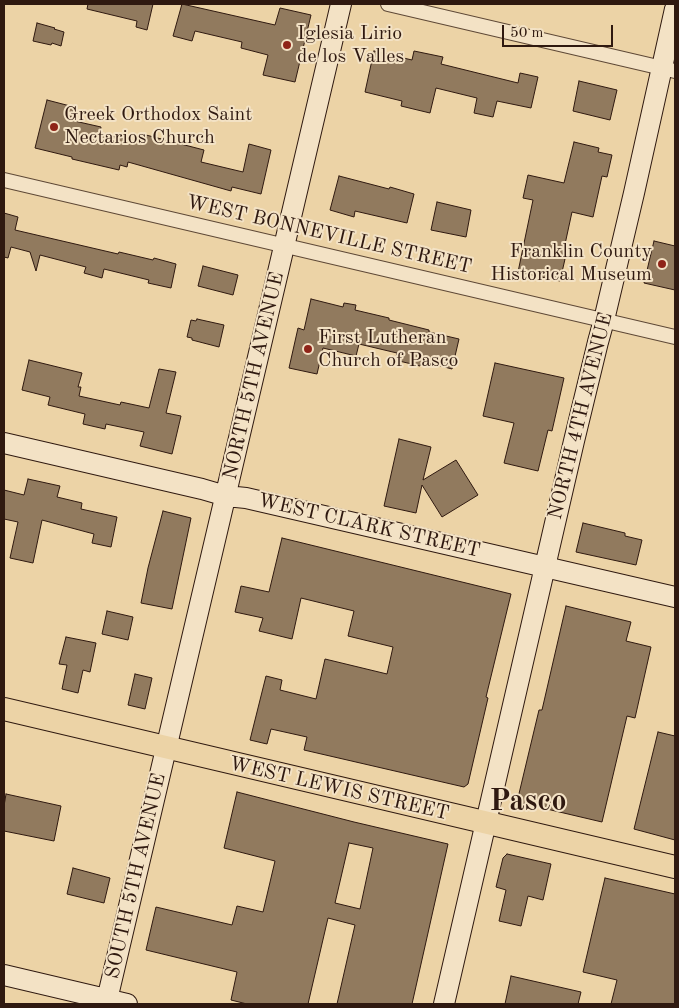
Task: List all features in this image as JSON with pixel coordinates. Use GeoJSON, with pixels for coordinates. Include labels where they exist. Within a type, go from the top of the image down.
{"type":"FeatureCollection","features":[{"type":"Feature","properties":{"kind":"main road","name":"WEST LEWIS STREET"},"geometry":{"type":"LineString","coordinates":[[4,710],[675,867]]}},
{"type":"Feature","properties":{"kind":"street","name":"NORTH 5TH AVENUE"},"geometry":{"type":"LineString","coordinates":[[166,748],[341,4]]}},
{"type":"Feature","properties":{"kind":"street"},"geometry":{"type":"LineString","coordinates":[[388,4],[668,69]]}},
{"type":"Feature","properties":{"kind":"street","name":"NORTH 4TH AVENUE"},"geometry":{"type":"LineString","coordinates":[[444,1004],[598,342],[634,193],[668,69],[675,9]]}},
{"type":"Feature","properties":{"kind":"street","name":"WEST BONNEVILLE STREET"},"geometry":{"type":"LineString","coordinates":[[4,180],[675,337]]}},
{"type":"Feature","properties":{"kind":"street","name":"WEST CLARK STREET"},"geometry":{"type":"LineString","coordinates":[[4,443],[226,496],[246,498],[675,597]]}},
{"type":"Feature","properties":{"kind":"street","name":"SOUTH 5TH AVENUE"},"geometry":{"type":"LineString","coordinates":[[106,1002],[166,748]]}},
{"type":"Feature","properties":{"kind":"street"},"geometry":{"type":"LineString","coordinates":[[4,975],[106,1002],[127,1004]]}},
{"type":"Feature","properties":{"kind":"building"},"geometry":{"type":"Polygon","coordinates":[[[88,4],[153,4],[147,30],[136,27],[137,21],[87,9],[88,4]]]}},
{"type":"Feature","properties":{"kind":"building"},"geometry":{"type":"Polygon","coordinates":[[[182,4],[275,25],[280,8],[311,15],[295,82],[263,75],[268,55],[241,48],[242,42],[195,31],[192,41],[173,36],[182,4]]]}},
{"type":"Feature","properties":{"kind":"building"},"geometry":{"type":"Polygon","coordinates":[[[37,23],[64,32],[61,46],[33,41],[37,23]]]}},
{"type":"Feature","properties":{"kind":"building"},"geometry":{"type":"Polygon","coordinates":[[[374,51],[412,60],[414,51],[443,57],[441,64],[518,83],[520,73],[538,77],[531,108],[497,101],[493,117],[474,113],[477,98],[436,88],[430,113],[401,106],[402,101],[365,92],[374,51]]]}},
{"type":"Feature","properties":{"kind":"building"},"geometry":{"type":"Polygon","coordinates":[[[579,81],[617,90],[610,120],[573,111],[579,81]]]}},
{"type":"Feature","properties":{"kind":"building"},"geometry":{"type":"Polygon","coordinates":[[[47,100],[74,107],[70,120],[101,127],[100,133],[143,144],[146,135],[204,150],[201,162],[243,172],[249,144],[271,150],[261,194],[232,187],[231,191],[128,162],[127,167],[120,165],[119,170],[35,148],[47,100]]]}},
{"type":"Feature","properties":{"kind":"building"},"geometry":{"type":"Polygon","coordinates":[[[574,142],[599,148],[598,152],[612,155],[607,177],[602,176],[593,217],[572,212],[562,258],[565,259],[560,281],[518,272],[533,200],[523,198],[528,175],[564,183],[574,142]]]}},
{"type":"Feature","properties":{"kind":"building"},"geometry":{"type":"Polygon","coordinates":[[[339,176],[414,194],[407,223],[355,211],[354,217],[330,210],[339,176]]]}},
{"type":"Feature","properties":{"kind":"building"},"geometry":{"type":"Polygon","coordinates":[[[437,202],[471,210],[466,237],[431,230],[437,202]]]}},
{"type":"Feature","properties":{"kind":"building"},"geometry":{"type":"Polygon","coordinates":[[[4,213],[18,217],[15,230],[118,254],[119,252],[153,260],[154,258],[176,264],[171,288],[148,283],[149,280],[104,269],[102,278],[84,273],[86,267],[40,255],[36,271],[30,252],[11,247],[8,258],[4,257],[4,213]]]}},
{"type":"Feature","properties":{"kind":"building","name":"Franklin County Historical Museum"},"geometry":{"type":"Polygon","coordinates":[[[654,241],[675,246],[675,290],[644,283],[654,241]]]}},
{"type":"Feature","properties":{"kind":"building"},"geometry":{"type":"Polygon","coordinates":[[[203,266],[238,275],[233,295],[198,286],[203,266]]]}},
{"type":"Feature","properties":{"kind":"building"},"geometry":{"type":"Polygon","coordinates":[[[311,299],[343,307],[344,303],[356,305],[355,310],[459,339],[452,369],[422,361],[420,366],[395,360],[397,353],[359,344],[356,356],[323,348],[317,374],[289,368],[298,328],[304,330],[311,299]]]}},
{"type":"Feature","properties":{"kind":"building"},"geometry":{"type":"Polygon","coordinates":[[[197,319],[224,325],[219,347],[187,337],[191,320],[196,321],[197,319]]]}},
{"type":"Feature","properties":{"kind":"building"},"geometry":{"type":"Polygon","coordinates":[[[29,360],[82,373],[78,387],[81,387],[79,396],[120,405],[121,402],[149,408],[159,369],[176,372],[166,413],[181,416],[172,454],[140,446],[144,432],[106,424],[105,429],[83,424],[85,414],[48,405],[50,397],[22,390],[29,360]]]}},
{"type":"Feature","properties":{"kind":"building"},"geometry":{"type":"Polygon","coordinates":[[[495,363],[564,378],[552,431],[548,430],[538,471],[504,463],[514,423],[483,416],[495,363]]]}},
{"type":"Feature","properties":{"kind":"building"},"geometry":{"type":"Polygon","coordinates":[[[399,439],[431,447],[423,480],[456,460],[478,495],[442,517],[422,485],[416,513],[384,506],[399,439]]]}},
{"type":"Feature","properties":{"kind":"building"},"geometry":{"type":"Polygon","coordinates":[[[28,479],[60,486],[57,497],[82,503],[81,509],[117,517],[111,547],[92,543],[94,534],[42,520],[33,563],[10,558],[18,522],[4,519],[4,490],[24,495],[28,479]]]}},
{"type":"Feature","properties":{"kind":"building"},"geometry":{"type":"Polygon","coordinates":[[[163,511],[191,518],[172,609],[141,603],[163,511]]]}},
{"type":"Feature","properties":{"kind":"building"},"geometry":{"type":"Polygon","coordinates":[[[583,523],[625,533],[625,536],[642,540],[636,565],[576,552],[583,523]]]}},
{"type":"Feature","properties":{"kind":"building"},"geometry":{"type":"Polygon","coordinates":[[[282,538],[511,594],[486,697],[488,698],[468,784],[464,787],[304,750],[307,737],[271,729],[267,744],[250,740],[266,676],[282,680],[280,690],[316,699],[325,659],[387,674],[393,647],[348,636],[354,611],[301,598],[292,639],[259,631],[263,618],[235,612],[241,586],[269,592],[282,538]]]}},
{"type":"Feature","properties":{"kind":"building"},"geometry":{"type":"Polygon","coordinates":[[[566,606],[631,622],[626,641],[651,647],[635,718],[627,716],[602,822],[517,802],[539,710],[542,710],[566,606]]]}},
{"type":"Feature","properties":{"kind":"building"},"geometry":{"type":"Polygon","coordinates":[[[107,611],[133,617],[128,640],[102,634],[107,611]]]}},
{"type":"Feature","properties":{"kind":"building"},"geometry":{"type":"Polygon","coordinates":[[[66,637],[96,643],[90,672],[83,670],[78,693],[62,689],[67,665],[59,664],[66,637]]]}},
{"type":"Feature","properties":{"kind":"building"},"geometry":{"type":"Polygon","coordinates":[[[135,674],[152,678],[145,709],[128,705],[135,674]]]}},
{"type":"Feature","properties":{"kind":"building"},"geometry":{"type":"Polygon","coordinates":[[[658,732],[675,736],[675,840],[634,829],[658,732]]]}},
{"type":"Feature","properties":{"kind":"building"},"geometry":{"type":"Polygon","coordinates":[[[237,792],[448,844],[412,1004],[337,1004],[355,925],[328,918],[308,1004],[247,1004],[231,1000],[237,972],[146,950],[156,907],[232,925],[237,906],[263,912],[275,861],[224,848],[237,792]],[[349,843],[335,903],[360,909],[373,848],[349,843]]]}},
{"type":"Feature","properties":{"kind":"building"},"geometry":{"type":"Polygon","coordinates":[[[6,794],[61,806],[54,841],[4,831],[6,794]]]}},
{"type":"Feature","properties":{"kind":"building"},"geometry":{"type":"Polygon","coordinates":[[[507,854],[551,864],[543,900],[528,896],[521,926],[499,921],[506,890],[496,887],[503,858],[507,854]]]}},
{"type":"Feature","properties":{"kind":"building"},"geometry":{"type":"Polygon","coordinates":[[[73,868],[110,878],[104,903],[67,894],[73,868]]]}},
{"type":"Feature","properties":{"kind":"building"},"geometry":{"type":"Polygon","coordinates":[[[605,878],[675,894],[675,1004],[611,1004],[617,980],[583,972],[605,878]]]}},
{"type":"Feature","properties":{"kind":"building"},"geometry":{"type":"Polygon","coordinates":[[[511,976],[581,992],[578,1004],[505,1004],[511,976]]]}},
{"type":"Feature","properties":{"kind":"place","name":"Iglesia Lirio de los Valles"},"geometry":{"type":"Point","coordinates":[287,45]}},
{"type":"Feature","properties":{"kind":"place","name":"Greek Orthodox Saint Nectarios Church"},"geometry":{"type":"Point","coordinates":[54,127]}},
{"type":"Feature","properties":{"kind":"place","name":"Franklin County Historical Museum"},"geometry":{"type":"Point","coordinates":[662,264]}},
{"type":"Feature","properties":{"kind":"place","name":"First Lutheran Church of Pasco"},"geometry":{"type":"Point","coordinates":[308,349]}},
{"type":"Feature","properties":{"kind":"district","name":"Pasco"},"geometry":{"type":"Point","coordinates":[528,802]}}]}
